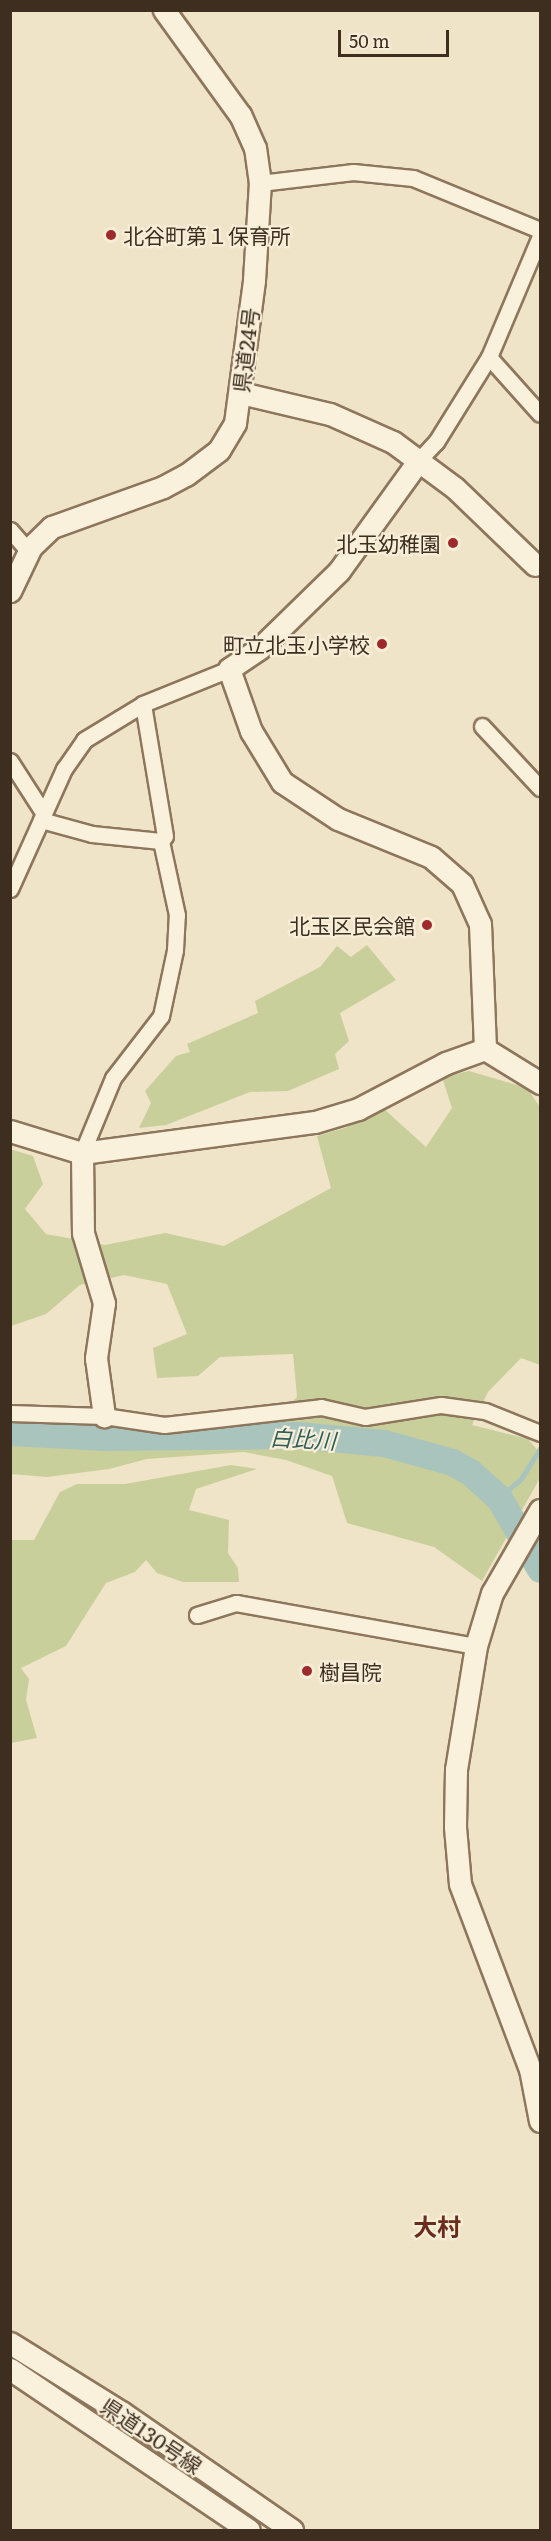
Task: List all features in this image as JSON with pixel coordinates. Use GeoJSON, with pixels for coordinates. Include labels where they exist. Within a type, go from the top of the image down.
{"type":"FeatureCollection","features":[{"type":"Feature","properties":{"kind":"street","name":"県道24号"},"geometry":{"type":"LineString","coordinates":[[10,591],[29,552],[40,537],[63,520],[163,487],[219,450],[235,423],[241,393],[260,183],[255,148],[240,115],[164,10]]}},
{"type":"Feature","properties":{"kind":"street"},"geometry":{"type":"LineString","coordinates":[[260,183],[353,172],[413,178],[540,230]]}},
{"type":"Feature","properties":{"kind":"street"},"geometry":{"type":"LineString","coordinates":[[10,889],[64,769],[84,740],[143,704],[229,669],[260,648],[339,571],[420,460],[436,442],[489,357],[540,236]]}},
{"type":"Feature","properties":{"kind":"street"},"geometry":{"type":"LineString","coordinates":[[489,357],[540,414]]}},
{"type":"Feature","properties":{"kind":"street"},"geometry":{"type":"LineString","coordinates":[[241,393],[330,414],[364,427],[420,460],[455,488],[535,564]]}},
{"type":"Feature","properties":{"kind":"street"},"geometry":{"type":"LineString","coordinates":[[10,530],[29,552]]}},
{"type":"Feature","properties":{"kind":"street"},"geometry":{"type":"LineString","coordinates":[[229,669],[250,731],[282,782],[338,819],[431,857],[462,884],[480,924],[485,1049]]}},
{"type":"Feature","properties":{"kind":"street"},"geometry":{"type":"LineString","coordinates":[[143,704],[165,836],[161,841]]}},
{"type":"Feature","properties":{"kind":"street"},"geometry":{"type":"LineString","coordinates":[[482,726],[540,788]]}},
{"type":"Feature","properties":{"kind":"street"},"geometry":{"type":"LineString","coordinates":[[10,761],[43,817],[92,834],[161,841]]}},
{"type":"Feature","properties":{"kind":"street"},"geometry":{"type":"LineString","coordinates":[[104,1416],[96,1358],[104,1303],[83,1233],[82,1153],[113,1078],[161,1016],[175,950],[177,915],[161,841]]}},
{"type":"Feature","properties":{"kind":"street"},"geometry":{"type":"LineString","coordinates":[[485,1049],[540,1083]]}},
{"type":"Feature","properties":{"kind":"street"},"geometry":{"type":"LineString","coordinates":[[10,1131],[82,1153],[315,1122],[358,1109],[446,1063],[485,1049]]}},
{"type":"Feature","properties":{"kind":"street"},"geometry":{"type":"LineString","coordinates":[[10,1413],[104,1416],[164,1425],[321,1407],[365,1417],[441,1405],[485,1411],[537,1431]]}},
{"type":"Feature","properties":{"kind":"street"},"geometry":{"type":"LineString","coordinates":[[538,1515],[492,1593],[476,1646],[456,1769],[455,1827],[460,1884],[527,2059],[540,2121]]}},
{"type":"Feature","properties":{"kind":"street"},"geometry":{"type":"LineString","coordinates":[[196,1615],[236,1603],[476,1646]]}},
{"type":"Feature","properties":{"kind":"street","name":"県道130号線"},"geometry":{"type":"LineString","coordinates":[[10,2343],[121,2412],[292,2530]]}},
{"type":"Feature","properties":{"kind":"street","name":"県道130号線"},"geometry":{"type":"LineString","coordinates":[[10,2369],[249,2530]]}},
{"type":"Feature","properties":{"kind":"green space"},"geometry":{"type":"Polygon","coordinates":[[[367,945],[396,980],[340,1013],[349,1041],[335,1054],[339,1069],[288,1091],[250,1092],[166,1125],[139,1128],[151,1103],[145,1091],[176,1056],[190,1052],[187,1044],[258,1013],[255,1001],[320,967],[337,946],[351,957],[367,945]]]}},
{"type":"Feature","properties":{"kind":"green space"},"geometry":{"type":"Polygon","coordinates":[[[469,1071],[527,1088],[540,1107],[540,1365],[521,1358],[488,1392],[472,1425],[528,1439],[540,1453],[540,1478],[482,1581],[434,1547],[347,1523],[332,1476],[286,1460],[244,1452],[147,1459],[109,1469],[47,1477],[11,1474],[11,1425],[197,1433],[264,1426],[297,1397],[293,1354],[220,1357],[198,1376],[157,1378],[153,1348],[187,1334],[167,1284],[124,1275],[80,1285],[46,1314],[11,1326],[10,1149],[33,1156],[43,1184],[25,1209],[46,1234],[105,1245],[165,1233],[224,1246],[331,1188],[317,1136],[345,1128],[383,1108],[426,1147],[452,1108],[442,1077],[469,1071]]]}},
{"type":"Feature","properties":{"kind":"green space"},"geometry":{"type":"Polygon","coordinates":[[[231,1465],[257,1469],[196,1489],[189,1510],[229,1520],[228,1553],[238,1568],[239,1582],[183,1582],[157,1573],[146,1560],[135,1572],[106,1583],[66,1646],[21,1668],[29,1679],[26,1700],[37,1738],[11,1743],[11,1540],[34,1540],[60,1492],[77,1484],[125,1484],[231,1465]]]}},
{"type":"Feature","properties":{"kind":"waterway","name":"白比川"},"geometry":{"type":"LineString","coordinates":[[10,1432],[105,1437],[298,1435],[384,1443],[452,1462],[470,1472],[499,1498],[540,1569]]}},
{"type":"Feature","properties":{"kind":"waterway"},"geometry":{"type":"LineString","coordinates":[[499,1498],[521,1479],[540,1448]]}},
{"type":"Feature","properties":{"kind":"place","name":"北谷町第１保育所"},"geometry":{"type":"Point","coordinates":[111,235]}},
{"type":"Feature","properties":{"kind":"place","name":"北玉幼稚園"},"geometry":{"type":"Point","coordinates":[453,543]}},
{"type":"Feature","properties":{"kind":"place","name":"町立北玉小学校"},"geometry":{"type":"Point","coordinates":[382,644]}},
{"type":"Feature","properties":{"kind":"place","name":"北玉区民会館"},"geometry":{"type":"Point","coordinates":[427,925]}},
{"type":"Feature","properties":{"kind":"place","name":"樹昌院"},"geometry":{"type":"Point","coordinates":[307,1671]}},
{"type":"Feature","properties":{"kind":"district","name":"大村"},"geometry":{"type":"Point","coordinates":[437,2226]}}]}
